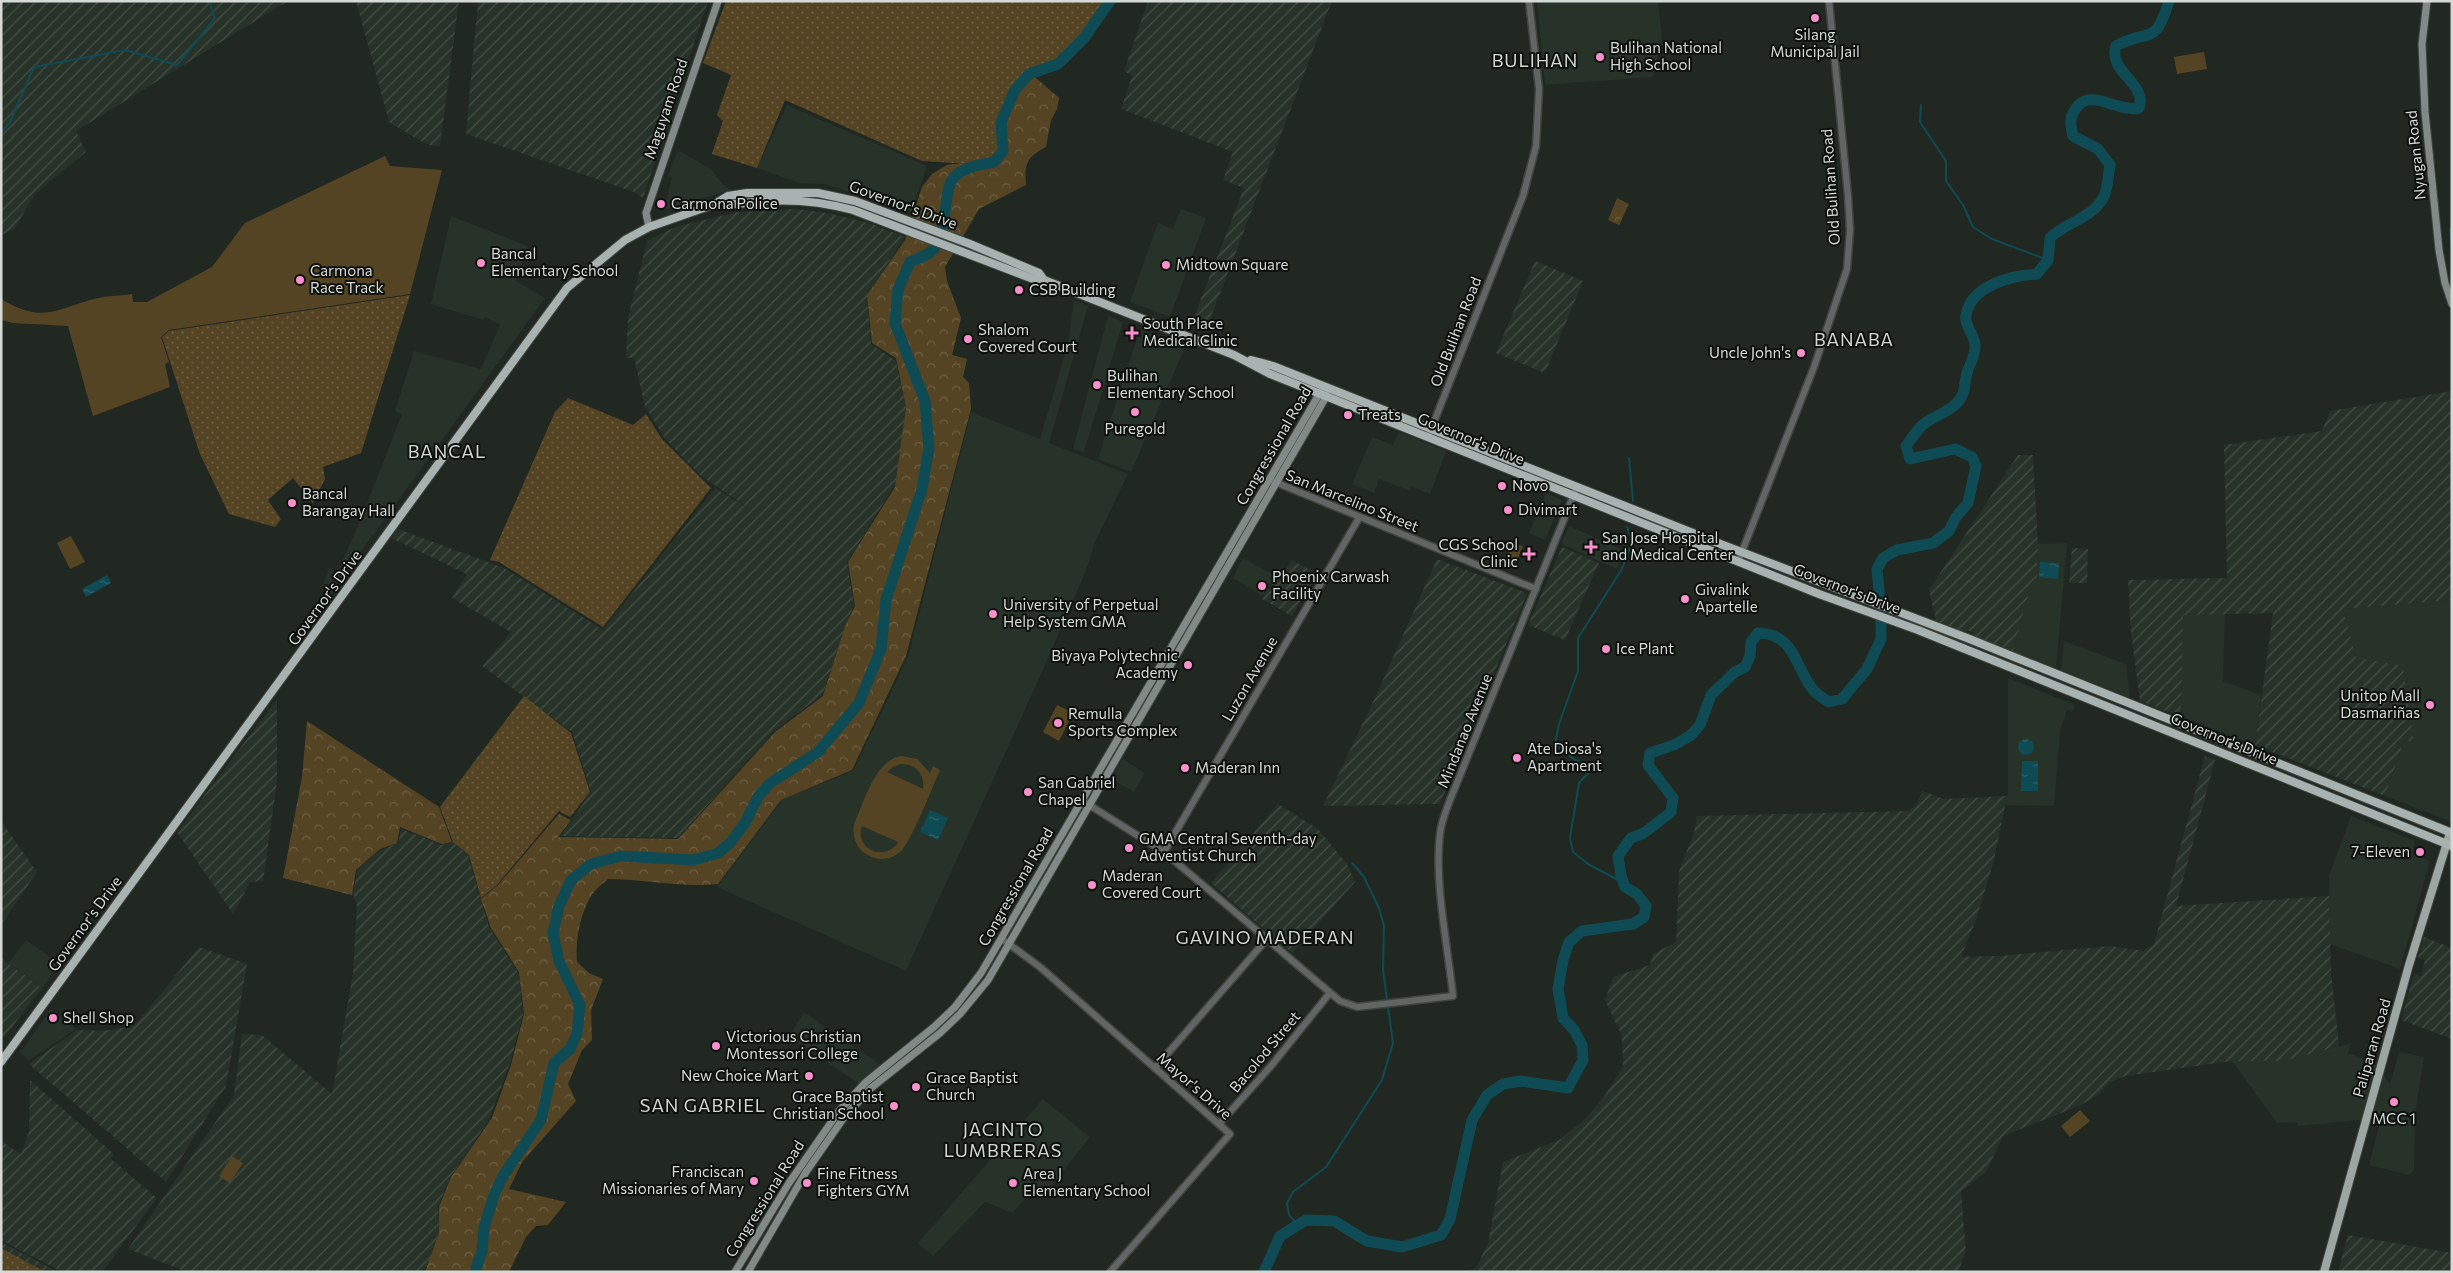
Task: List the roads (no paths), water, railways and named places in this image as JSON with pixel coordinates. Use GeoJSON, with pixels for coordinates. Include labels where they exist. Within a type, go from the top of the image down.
{"type":"FeatureCollection","features":[{"type":"Feature","properties":{"kind":"highway","name":"Governor's Drive"},"geometry":{"type":"LineString","coordinates":[[1,1062],[567,288],[612,249],[649,227],[715,204],[728,196],[746,193],[818,193],[855,200],[912,221],[1039,274],[1044,280]]}},
{"type":"Feature","properties":{"kind":"highway","name":"Governor's Drive"},"geometry":{"type":"LineString","coordinates":[[715,204],[730,206],[774,201],[834,204],[909,231],[1036,280],[1044,280],[1234,356],[1270,374],[1318,393],[1429,433],[1576,491],[1742,552],[1922,622],[2451,833]]}},
{"type":"Feature","properties":{"kind":"highway","name":"Governor's Drive"},"geometry":{"type":"LineString","coordinates":[[1234,356],[1273,366],[1429,433]]}},
{"type":"Feature","properties":{"kind":"highway","name":"Governor's Drive"},"geometry":{"type":"LineString","coordinates":[[1576,491],[1738,562],[1918,630],[2449,844]]}},
{"type":"Feature","properties":{"kind":"main road","name":"Maguyam Road"},"geometry":{"type":"LineString","coordinates":[[649,227],[646,213],[718,1]]}},
{"type":"Feature","properties":{"kind":"main road","name":"Nyugan Road"},"geometry":{"type":"LineString","coordinates":[[2427,1],[2422,44],[2425,112],[2439,250],[2445,283],[2452,304]]}},
{"type":"Feature","properties":{"kind":"main road","name":"Congressional Road"},"geometry":{"type":"LineString","coordinates":[[735,1272],[789,1183],[838,1112],[866,1082],[934,1027],[955,1007],[1006,941],[1090,805],[1273,482],[1318,393],[1325,388],[1326,396],[1273,482],[1082,801],[1006,941],[988,980],[960,1014],[940,1033],[871,1088],[844,1116],[806,1172],[748,1272]]}},
{"type":"Feature","properties":{"kind":"main road","name":"Paliparan Road"},"geometry":{"type":"LineString","coordinates":[[2324,1272],[2451,833]]}},
{"type":"Feature","properties":{"kind":"street","name":"Old Bulihan Road"},"geometry":{"type":"LineString","coordinates":[[1429,433],[1523,196],[1536,146],[1539,89],[1529,1]]}},
{"type":"Feature","properties":{"kind":"street","name":"Old Bulihan Road"},"geometry":{"type":"LineString","coordinates":[[1738,562],[1818,358],[1847,269],[1850,230],[1848,196],[1829,1]]}},
{"type":"Feature","properties":{"kind":"street","name":"San Marcelino Street"},"geometry":{"type":"LineString","coordinates":[[1273,482],[1536,589]]}},
{"type":"Feature","properties":{"kind":"street","name":"Mindanao Avenue"},"geometry":{"type":"LineString","coordinates":[[1329,994],[1352,1007],[1453,996],[1442,903],[1440,831],[1450,800],[1576,491]]}},
{"type":"Feature","properties":{"kind":"street","name":"Luzon Avenue"},"geometry":{"type":"LineString","coordinates":[[1164,852],[1359,518]]}},
{"type":"Feature","properties":{"kind":"street"},"geometry":{"type":"LineString","coordinates":[[1082,801],[1164,852],[1268,939],[1329,994]]}},
{"type":"Feature","properties":{"kind":"street"},"geometry":{"type":"LineString","coordinates":[[1155,1068],[1268,939]]}},
{"type":"Feature","properties":{"kind":"street","name":"Mayor's Drive"},"geometry":{"type":"LineString","coordinates":[[1006,941],[1040,967],[1220,1123],[1230,1134],[1110,1272]]}},
{"type":"Feature","properties":{"kind":"street","name":"Bacolod Street"},"geometry":{"type":"LineString","coordinates":[[1220,1123],[1271,1066],[1329,994]]}},
{"type":"Feature","properties":{"kind":"water"},"geometry":{"type":"Polygon","coordinates":[[[2040,562],[2059,563],[2058,579],[2039,577],[2040,562]]]}},
{"type":"Feature","properties":{"kind":"water"},"geometry":{"type":"Polygon","coordinates":[[[107,575],[111,583],[86,597],[82,589],[107,575]]]}},
{"type":"Feature","properties":{"kind":"water"},"geometry":{"type":"Polygon","coordinates":[[[2023,739],[2029,739],[2034,744],[2032,753],[2023,755],[2018,750],[2018,744],[2023,739]]]}},
{"type":"Feature","properties":{"kind":"water"},"geometry":{"type":"Polygon","coordinates":[[[2022,761],[2038,761],[2038,791],[2021,791],[2022,761]]]}},
{"type":"Feature","properties":{"kind":"water"},"geometry":{"type":"Polygon","coordinates":[[[930,810],[948,818],[938,840],[920,832],[930,810]]]}},
{"type":"Feature","properties":{"kind":"waterway"},"geometry":{"type":"LineString","coordinates":[[1,133],[10,122],[34,67],[125,50],[177,65],[215,18],[209,1]]}},
{"type":"Feature","properties":{"kind":"waterway"},"geometry":{"type":"LineString","coordinates":[[475,1272],[482,1251],[484,1228],[494,1195],[503,1176],[541,1120],[554,1063],[570,1049],[577,1034],[580,1005],[559,961],[553,933],[559,906],[571,880],[591,864],[621,856],[694,860],[718,853],[730,843],[745,823],[758,797],[769,784],[818,752],[859,703],[881,649],[886,600],[922,489],[929,448],[925,401],[895,323],[898,290],[910,262],[928,254],[938,242],[948,190],[956,175],[964,170],[994,162],[1003,151],[1001,122],[1015,90],[1029,74],[1058,64],[1084,38],[1110,1]]}},
{"type":"Feature","properties":{"kind":"waterway"},"geometry":{"type":"LineString","coordinates":[[1264,1272],[1280,1236],[1306,1220],[1334,1221],[1367,1241],[1402,1247],[1441,1235],[1450,1219],[1472,1120],[1487,1095],[1503,1084],[1521,1081],[1568,1088],[1583,1060],[1582,1045],[1574,1030],[1563,1018],[1558,989],[1563,960],[1569,942],[1582,931],[1633,924],[1644,917],[1646,906],[1637,894],[1625,887],[1618,856],[1631,838],[1644,833],[1671,812],[1673,798],[1648,765],[1650,753],[1674,745],[1690,736],[1700,725],[1711,695],[1735,672],[1745,667],[1750,656],[1751,642],[1758,633],[1779,638],[1786,644],[1792,651],[1811,687],[1819,696],[1829,702],[1842,699],[1867,669],[1881,639],[1881,612],[1877,569],[1883,558],[1897,550],[1933,543],[1949,531],[1956,517],[1968,503],[1976,466],[1972,457],[1955,449],[1910,459],[1906,446],[1922,425],[1953,407],[1963,394],[1975,348],[1966,315],[1976,296],[1984,289],[2005,280],[2037,274],[2048,260],[2050,238],[2087,214],[2100,203],[2107,185],[2110,165],[2098,149],[2073,136],[2071,117],[2077,107],[2083,102],[2090,100],[2097,100],[2131,109],[2139,108],[2140,99],[2138,91],[2117,63],[2115,55],[2116,46],[2155,31],[2164,16],[2169,1]]}},
{"type":"Feature","properties":{"kind":"waterway"},"geometry":{"type":"LineString","coordinates":[[1921,105],[1920,122],[1946,161],[1946,181],[1963,205],[1973,227],[1992,239],[2048,260]]}},
{"type":"Feature","properties":{"kind":"waterway"},"geometry":{"type":"LineString","coordinates":[[2450,229],[2452,250]]}},
{"type":"Feature","properties":{"kind":"waterway"},"geometry":{"type":"LineString","coordinates":[[1629,458],[1633,501]]}},
{"type":"Feature","properties":{"kind":"waterway"},"geometry":{"type":"LineString","coordinates":[[1624,883],[1588,864],[1573,852],[1570,838],[1579,783],[1594,767],[1575,760],[1555,744],[1559,724],[1578,671],[1578,638],[1622,569],[1630,547],[1631,538],[1627,527]]}},
{"type":"Feature","properties":{"kind":"waterway"},"geometry":{"type":"LineString","coordinates":[[1352,863],[1364,877],[1379,908],[1384,926],[1383,970],[1387,1000]]}},
{"type":"Feature","properties":{"kind":"waterway"},"geometry":{"type":"LineString","coordinates":[[1298,1225],[1289,1215],[1287,1203],[1293,1192],[1326,1167],[1382,1080],[1393,1043],[1388,1007]]}},
{"type":"Feature","properties":{"kind":"place","name":"Silang Municipal Jail"},"geometry":{"type":"Point","coordinates":[1815,18]}},
{"type":"Feature","properties":{"kind":"place","name":"Bulihan National High School"},"geometry":{"type":"Point","coordinates":[1600,57]}},
{"type":"Feature","properties":{"kind":"place","name":"Carmona Police"},"geometry":{"type":"Point","coordinates":[661,204]}},
{"type":"Feature","properties":{"kind":"place","name":"Bancal Elementary School"},"geometry":{"type":"Point","coordinates":[481,263]}},
{"type":"Feature","properties":{"kind":"place","name":"Midtown Square"},"geometry":{"type":"Point","coordinates":[1166,265]}},
{"type":"Feature","properties":{"kind":"place","name":"Carmona Race Track"},"geometry":{"type":"Point","coordinates":[300,280]}},
{"type":"Feature","properties":{"kind":"place","name":"CSB Building"},"geometry":{"type":"Point","coordinates":[1019,290]}},
{"type":"Feature","properties":{"kind":"place","name":"South Place Medical Clinic"},"geometry":{"type":"Point","coordinates":[1132,333]}},
{"type":"Feature","properties":{"kind":"place","name":"Shalom Covered Court"},"geometry":{"type":"Point","coordinates":[968,339]}},
{"type":"Feature","properties":{"kind":"place","name":"Uncle John's"},"geometry":{"type":"Point","coordinates":[1801,353]}},
{"type":"Feature","properties":{"kind":"place","name":"Bulihan Elementary School"},"geometry":{"type":"Point","coordinates":[1097,385]}},
{"type":"Feature","properties":{"kind":"place","name":"Puregold"},"geometry":{"type":"Point","coordinates":[1135,412]}},
{"type":"Feature","properties":{"kind":"place","name":"Treats"},"geometry":{"type":"Point","coordinates":[1348,415]}},
{"type":"Feature","properties":{"kind":"place","name":"Novo"},"geometry":{"type":"Point","coordinates":[1502,486]}},
{"type":"Feature","properties":{"kind":"place","name":"Bancal Barangay Hall"},"geometry":{"type":"Point","coordinates":[292,503]}},
{"type":"Feature","properties":{"kind":"place","name":"Divimart"},"geometry":{"type":"Point","coordinates":[1508,510]}},
{"type":"Feature","properties":{"kind":"place","name":"San Jose Hospital and Medical Center"},"geometry":{"type":"Point","coordinates":[1591,547]}},
{"type":"Feature","properties":{"kind":"place","name":"CGS School Clinic"},"geometry":{"type":"Point","coordinates":[1529,554]}},
{"type":"Feature","properties":{"kind":"place","name":"Phoenix Carwash Facility"},"geometry":{"type":"Point","coordinates":[1262,586]}},
{"type":"Feature","properties":{"kind":"place","name":"Givalink Apartelle"},"geometry":{"type":"Point","coordinates":[1685,599]}},
{"type":"Feature","properties":{"kind":"place","name":"University of Perpetual Help System GMA"},"geometry":{"type":"Point","coordinates":[993,614]}},
{"type":"Feature","properties":{"kind":"place","name":"Ice Plant"},"geometry":{"type":"Point","coordinates":[1606,649]}},
{"type":"Feature","properties":{"kind":"place","name":"Biyaya Polytechnic Academy"},"geometry":{"type":"Point","coordinates":[1188,665]}},
{"type":"Feature","properties":{"kind":"place","name":"Unitop Mall Dasmariñas"},"geometry":{"type":"Point","coordinates":[2430,705]}},
{"type":"Feature","properties":{"kind":"place","name":"Remulla Sports Complex"},"geometry":{"type":"Point","coordinates":[1058,723]}},
{"type":"Feature","properties":{"kind":"place","name":"Ate Diosa's Apartment"},"geometry":{"type":"Point","coordinates":[1517,758]}},
{"type":"Feature","properties":{"kind":"place","name":"Maderan Inn"},"geometry":{"type":"Point","coordinates":[1185,768]}},
{"type":"Feature","properties":{"kind":"place","name":"San Gabriel Chapel"},"geometry":{"type":"Point","coordinates":[1028,792]}},
{"type":"Feature","properties":{"kind":"place","name":"GMA Central Seventh-day Adventist Church"},"geometry":{"type":"Point","coordinates":[1129,848]}},
{"type":"Feature","properties":{"kind":"place","name":"7-Eleven"},"geometry":{"type":"Point","coordinates":[2420,852]}},
{"type":"Feature","properties":{"kind":"place","name":"Maderan Covered Court"},"geometry":{"type":"Point","coordinates":[1092,885]}},
{"type":"Feature","properties":{"kind":"place","name":"Shell Shop"},"geometry":{"type":"Point","coordinates":[53,1018]}},
{"type":"Feature","properties":{"kind":"place","name":"Victorious Christian Montessori College"},"geometry":{"type":"Point","coordinates":[716,1046]}},
{"type":"Feature","properties":{"kind":"place","name":"New Choice Mart"},"geometry":{"type":"Point","coordinates":[809,1076]}},
{"type":"Feature","properties":{"kind":"place","name":"Grace Baptist Church"},"geometry":{"type":"Point","coordinates":[916,1087]}},
{"type":"Feature","properties":{"kind":"place","name":"MCC 1"},"geometry":{"type":"Point","coordinates":[2394,1102]}},
{"type":"Feature","properties":{"kind":"place","name":"Grace Baptist Christian School"},"geometry":{"type":"Point","coordinates":[894,1106]}},
{"type":"Feature","properties":{"kind":"place","name":"Franciscan Missionaries of Mary"},"geometry":{"type":"Point","coordinates":[754,1181]}},
{"type":"Feature","properties":{"kind":"place","name":"Fine Fitness Fighters GYM"},"geometry":{"type":"Point","coordinates":[807,1183]}},
{"type":"Feature","properties":{"kind":"place","name":"Area J Elementary School"},"geometry":{"type":"Point","coordinates":[1013,1183]}},
{"type":"Feature","properties":{"kind":"district","name":"BULIHAN"},"geometry":{"type":"Point","coordinates":[1535,61]}},
{"type":"Feature","properties":{"kind":"district","name":"BANABA"},"geometry":{"type":"Point","coordinates":[1854,340]}},
{"type":"Feature","properties":{"kind":"district","name":"BANCAL"},"geometry":{"type":"Point","coordinates":[447,452]}},
{"type":"Feature","properties":{"kind":"district","name":"GAVINO MADERAN"},"geometry":{"type":"Point","coordinates":[1265,938]}},
{"type":"Feature","properties":{"kind":"district","name":"SAN GABRIEL"},"geometry":{"type":"Point","coordinates":[703,1106]}},
{"type":"Feature","properties":{"kind":"district","name":"JACINTO LUMBRERAS"},"geometry":{"type":"Point","coordinates":[1003,1140]}}]}
